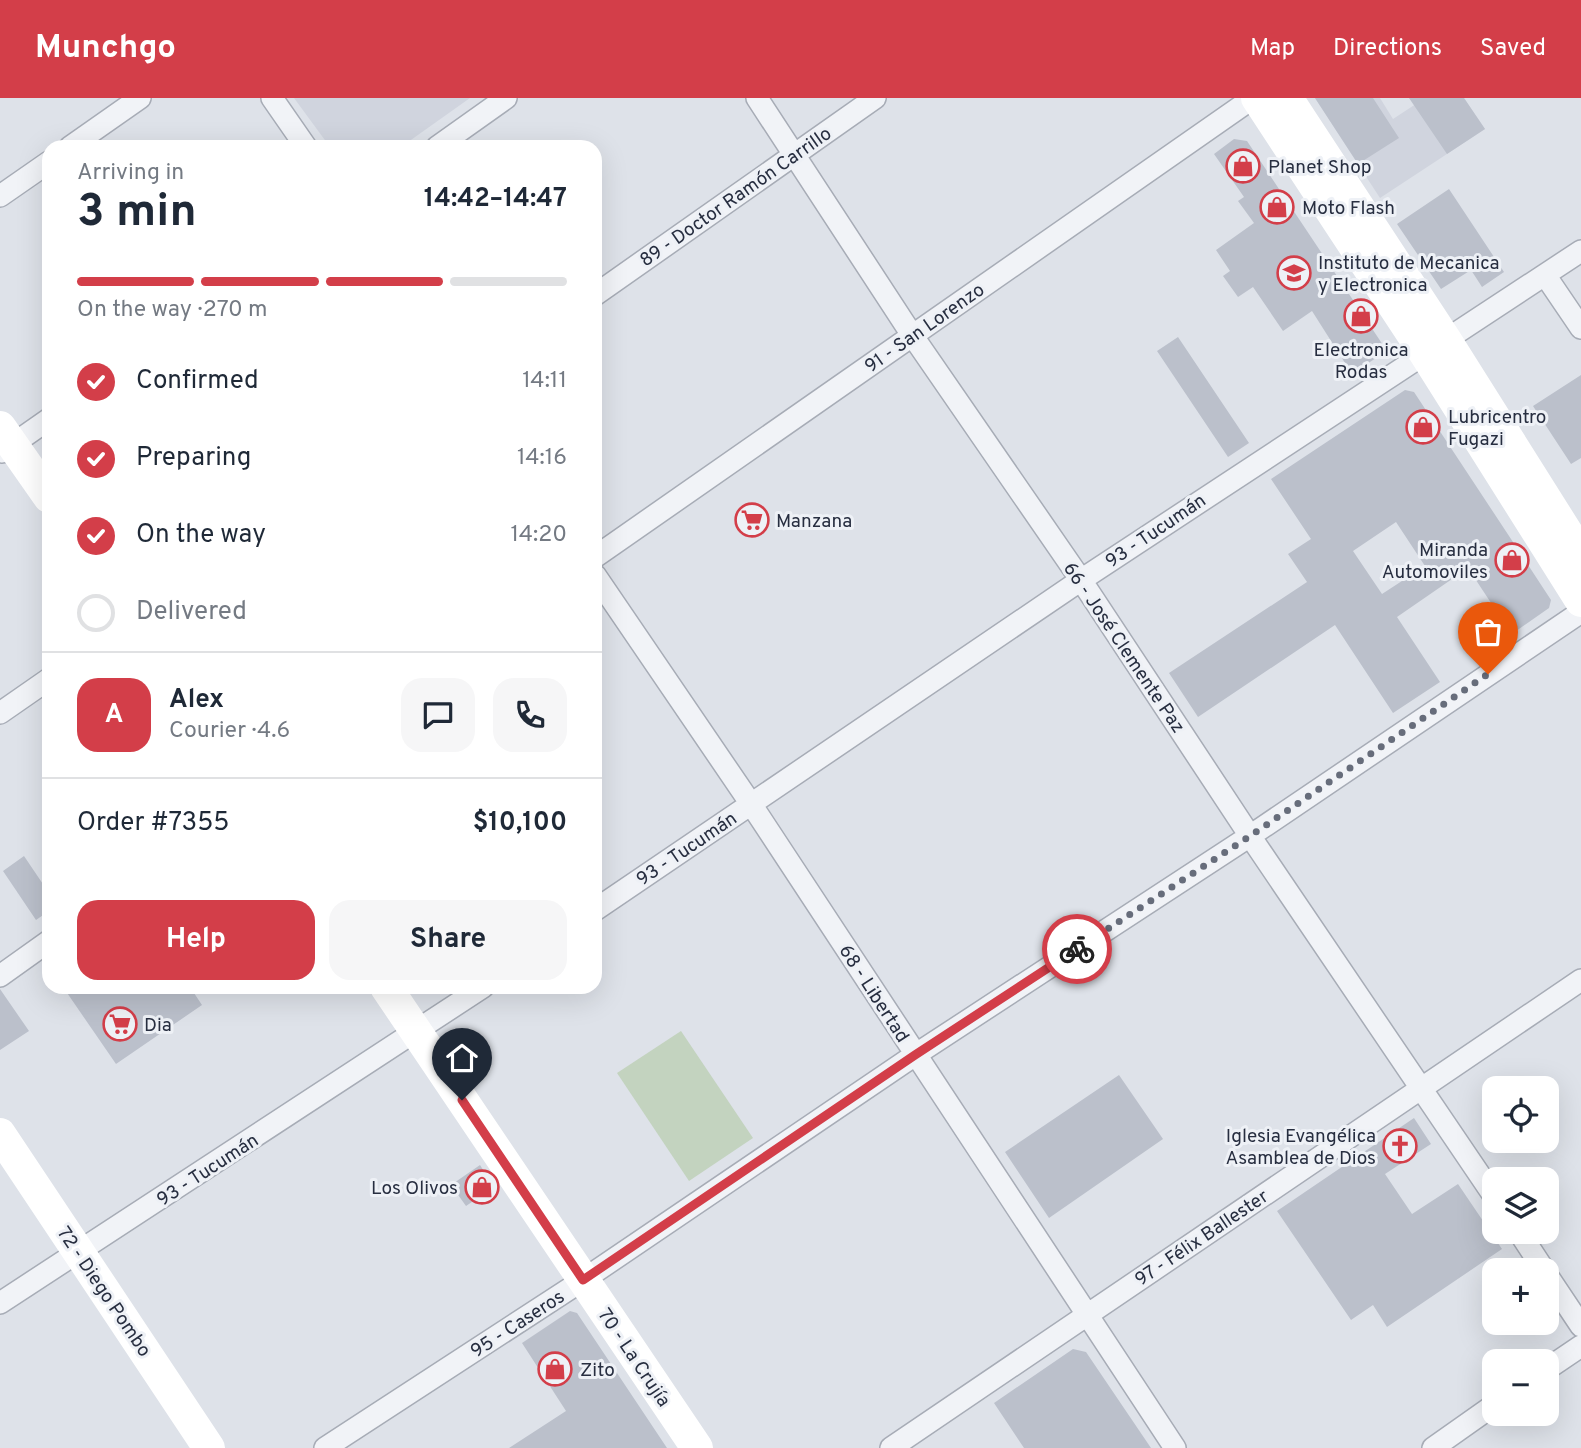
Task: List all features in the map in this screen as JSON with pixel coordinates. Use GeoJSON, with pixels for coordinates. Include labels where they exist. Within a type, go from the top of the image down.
{"type":"FeatureCollection","features":[{"type":"Feature","properties":{"kind":"main road"},"geometry":{"type":"LineString","coordinates":[[1255,98],[1581,555]]}},
{"type":"Feature","properties":{"kind":"main road"},"geometry":{"type":"LineString","coordinates":[[1287,98],[1581,601]]}},
{"type":"Feature","properties":{"kind":"main road"},"geometry":{"type":"LineString","coordinates":[[4,441],[42,488]]}},
{"type":"Feature","properties":{"kind":"main road","name":"70 - La Crujía"},"geometry":{"type":"LineString","coordinates":[[391,994],[697,1448]]}},
{"type":"Feature","properties":{"kind":"main road","name":"72 - Diego Pombo"},"geometry":{"type":"LineString","coordinates":[[0,1134],[209,1448]]}},
{"type":"Feature","properties":{"kind":"street"},"geometry":{"type":"LineString","coordinates":[[80,140],[140,98]]}},
{"type":"Feature","properties":{"kind":"street"},"geometry":{"type":"LineString","coordinates":[[272,98],[301,140]]}},
{"type":"Feature","properties":{"kind":"street"},"geometry":{"type":"LineString","coordinates":[[447,140],[506,98]]}},
{"type":"Feature","properties":{"kind":"street","name":"66 - José Clemente Paz"},"geometry":{"type":"LineString","coordinates":[[757,98],[912,335],[1081,580],[1250,836],[1482,1178]]}},
{"type":"Feature","properties":{"kind":"street","name":"89 - Doctor Ramón Carrillo"},"geometry":{"type":"LineString","coordinates":[[602,290],[875,98]]}},
{"type":"Feature","properties":{"kind":"street","name":"91 - San Lorenzo"},"geometry":{"type":"LineString","coordinates":[[602,552],[1255,98]]}},
{"type":"Feature","properties":{"kind":"street"},"geometry":{"type":"LineString","coordinates":[[0,196],[42,167]]}},
{"type":"Feature","properties":{"kind":"street","name":"93 - Tucumán"},"geometry":{"type":"LineString","coordinates":[[602,905],[1081,580],[1581,251]]}},
{"type":"Feature","properties":{"kind":"street"},"geometry":{"type":"LineString","coordinates":[[1545,275],[1581,328]]}},
{"type":"Feature","properties":{"kind":"street"},"geometry":{"type":"LineString","coordinates":[[4,441],[42,422]]}},
{"type":"Feature","properties":{"kind":"street","name":"68 - Libertad"},"geometry":{"type":"LineString","coordinates":[[602,585],[751,804],[1175,1448]]}},
{"type":"Feature","properties":{"kind":"street","name":"95 - Caseros"},"geometry":{"type":"LineString","coordinates":[[325,1448],[583,1280],[915,1055],[1250,836],[1581,612]]}},
{"type":"Feature","properties":{"kind":"street"},"geometry":{"type":"LineString","coordinates":[[0,713],[42,684]]}},
{"type":"Feature","properties":{"kind":"street"},"geometry":{"type":"LineString","coordinates":[[0,976],[42,946]]}},
{"type":"Feature","properties":{"kind":"street","name":"97 - Félix Ballester"},"geometry":{"type":"LineString","coordinates":[[891,1448],[1581,981]]}},
{"type":"Feature","properties":{"kind":"street","name":"93 - Tucumán"},"geometry":{"type":"LineString","coordinates":[[0,1303],[472,994]]}},
{"type":"Feature","properties":{"kind":"street"},"geometry":{"type":"LineString","coordinates":[[1559,1293],[1581,1326]]}},
{"type":"Feature","properties":{"kind":"street"},"geometry":{"type":"LineString","coordinates":[[1559,1361],[1581,1346]]}},
{"type":"Feature","properties":{"kind":"street"},"geometry":{"type":"LineString","coordinates":[[1433,1448],[1482,1413]]}},
{"type":"Feature","properties":{"kind":"shaded area"},"geometry":{"type":"Polygon","coordinates":[[[294,98],[470,98],[411,140],[325,140],[294,98]]]}},
{"type":"Feature","properties":{"kind":"shaded area"},"geometry":{"type":"Polygon","coordinates":[[[1315,98],[1380,98],[1393,119],[1425,98],[1464,98],[1485,129],[1380,198],[1315,98]]]}},
{"type":"Feature","properties":{"kind":"green space"},"geometry":{"type":"Polygon","coordinates":[[[681,1031],[753,1138],[689,1181],[617,1073],[681,1031]]]}},
{"type":"Feature","properties":{"kind":"building"},"geometry":{"type":"Polygon","coordinates":[[[1315,98],[1373,98],[1399,138],[1358,164],[1315,98]]]}},
{"type":"Feature","properties":{"kind":"building"},"geometry":{"type":"Polygon","coordinates":[[[1409,98],[1464,98],[1485,129],[1447,154],[1409,98]]]}},
{"type":"Feature","properties":{"kind":"building"},"geometry":{"type":"Polygon","coordinates":[[[1234,139],[1247,141],[1383,345],[1382,354],[1352,374],[1312,311],[1283,331],[1253,287],[1238,297],[1223,276],[1230,271],[1216,250],[1254,223],[1238,201],[1244,197],[1214,154],[1234,139]]]}},
{"type":"Feature","properties":{"kind":"building"},"geometry":{"type":"Polygon","coordinates":[[[1449,189],[1504,272],[1482,287],[1471,270],[1441,289],[1397,224],[1449,189]]]}},
{"type":"Feature","properties":{"kind":"building"},"geometry":{"type":"Polygon","coordinates":[[[1178,337],[1249,443],[1228,457],[1157,351],[1178,337]]]}},
{"type":"Feature","properties":{"kind":"building"},"geometry":{"type":"Polygon","coordinates":[[[1581,375],[1581,458],[1571,464],[1533,406],[1581,375]]]}},
{"type":"Feature","properties":{"kind":"building"},"geometry":{"type":"Polygon","coordinates":[[[1405,390],[1414,392],[1551,600],[1549,608],[1509,636],[1494,614],[1497,612],[1468,568],[1397,617],[1440,682],[1393,713],[1335,625],[1198,717],[1169,673],[1307,582],[1288,554],[1311,539],[1271,479],[1405,390]],[[1396,522],[1353,551],[1382,594],[1425,566],[1396,522]]]}},
{"type":"Feature","properties":{"kind":"building"},"geometry":{"type":"Polygon","coordinates":[[[24,856],[42,883],[42,916],[36,920],[3,871],[24,856]]]}},
{"type":"Feature","properties":{"kind":"building"},"geometry":{"type":"Polygon","coordinates":[[[0,989],[29,1031],[0,1050],[0,989]]]}},
{"type":"Feature","properties":{"kind":"building","name":"Dia"},"geometry":{"type":"Polygon","coordinates":[[[68,994],[195,994],[202,1005],[116,1064],[68,994]]]}},
{"type":"Feature","properties":{"kind":"building"},"geometry":{"type":"Polygon","coordinates":[[[1119,1075],[1163,1139],[1049,1218],[1005,1152],[1119,1075]]]}},
{"type":"Feature","properties":{"kind":"building"},"geometry":{"type":"Polygon","coordinates":[[[1414,1118],[1431,1144],[1385,1174],[1412,1214],[1458,1184],[1482,1219],[1482,1244],[1499,1244],[1502,1249],[1489,1258],[1482,1258],[1482,1263],[1387,1327],[1373,1305],[1351,1320],[1277,1211],[1414,1118]]]}},
{"type":"Feature","properties":{"kind":"building"},"geometry":{"type":"Polygon","coordinates":[[[480,1165],[494,1187],[466,1206],[451,1185],[480,1165]]]}},
{"type":"Feature","properties":{"kind":"building"},"geometry":{"type":"Polygon","coordinates":[[[570,1311],[577,1313],[667,1448],[509,1448],[566,1411],[522,1343],[570,1311]]]}},
{"type":"Feature","properties":{"kind":"building"},"geometry":{"type":"Polygon","coordinates":[[[1073,1349],[1086,1352],[1151,1448],[1024,1448],[994,1403],[1073,1349]]]}},
{"type":"Feature","properties":{"kind":"way so far"},"geometry":{"type":"LineString","coordinates":[[1077,949],[1250,836],[1488,674]]}},
{"type":"Feature","properties":{"kind":"place","name":"Planet Shop"},"geometry":{"type":"Point","coordinates":[1243,166]}},
{"type":"Feature","properties":{"kind":"place","name":"Moto Flash"},"geometry":{"type":"Point","coordinates":[1277,207]}},
{"type":"Feature","properties":{"kind":"place","name":"Instituto de Mecanica y Electronica"},"geometry":{"type":"Point","coordinates":[1294,273]}},
{"type":"Feature","properties":{"kind":"place","name":"Electronica Rodas"},"geometry":{"type":"Point","coordinates":[1361,316]}},
{"type":"Feature","properties":{"kind":"place","name":"Lubricentro Fugazi"},"geometry":{"type":"Point","coordinates":[1423,427]}},
{"type":"Feature","properties":{"kind":"place","name":"Manzana"},"geometry":{"type":"Point","coordinates":[752,520]}},
{"type":"Feature","properties":{"kind":"place","name":"Miranda Automoviles"},"geometry":{"type":"Point","coordinates":[1512,560]}},
{"type":"Feature","properties":{"kind":"place","name":"Dia"},"geometry":{"type":"Point","coordinates":[120,1024]}},
{"type":"Feature","properties":{"kind":"place","name":"Iglesia Evangélica Asamblea de Dios"},"geometry":{"type":"Point","coordinates":[1400,1146]}},
{"type":"Feature","properties":{"kind":"place","name":"Los Olivos"},"geometry":{"type":"Point","coordinates":[482,1187]}},
{"type":"Feature","properties":{"kind":"place","name":"Zito"},"geometry":{"type":"Point","coordinates":[555,1369]}},
{"type":"Feature","properties":{"kind":"route"},"geometry":{"type":"LineString","coordinates":[[462,1100],[583,1280],[915,1055],[1077,949]]}}]}
